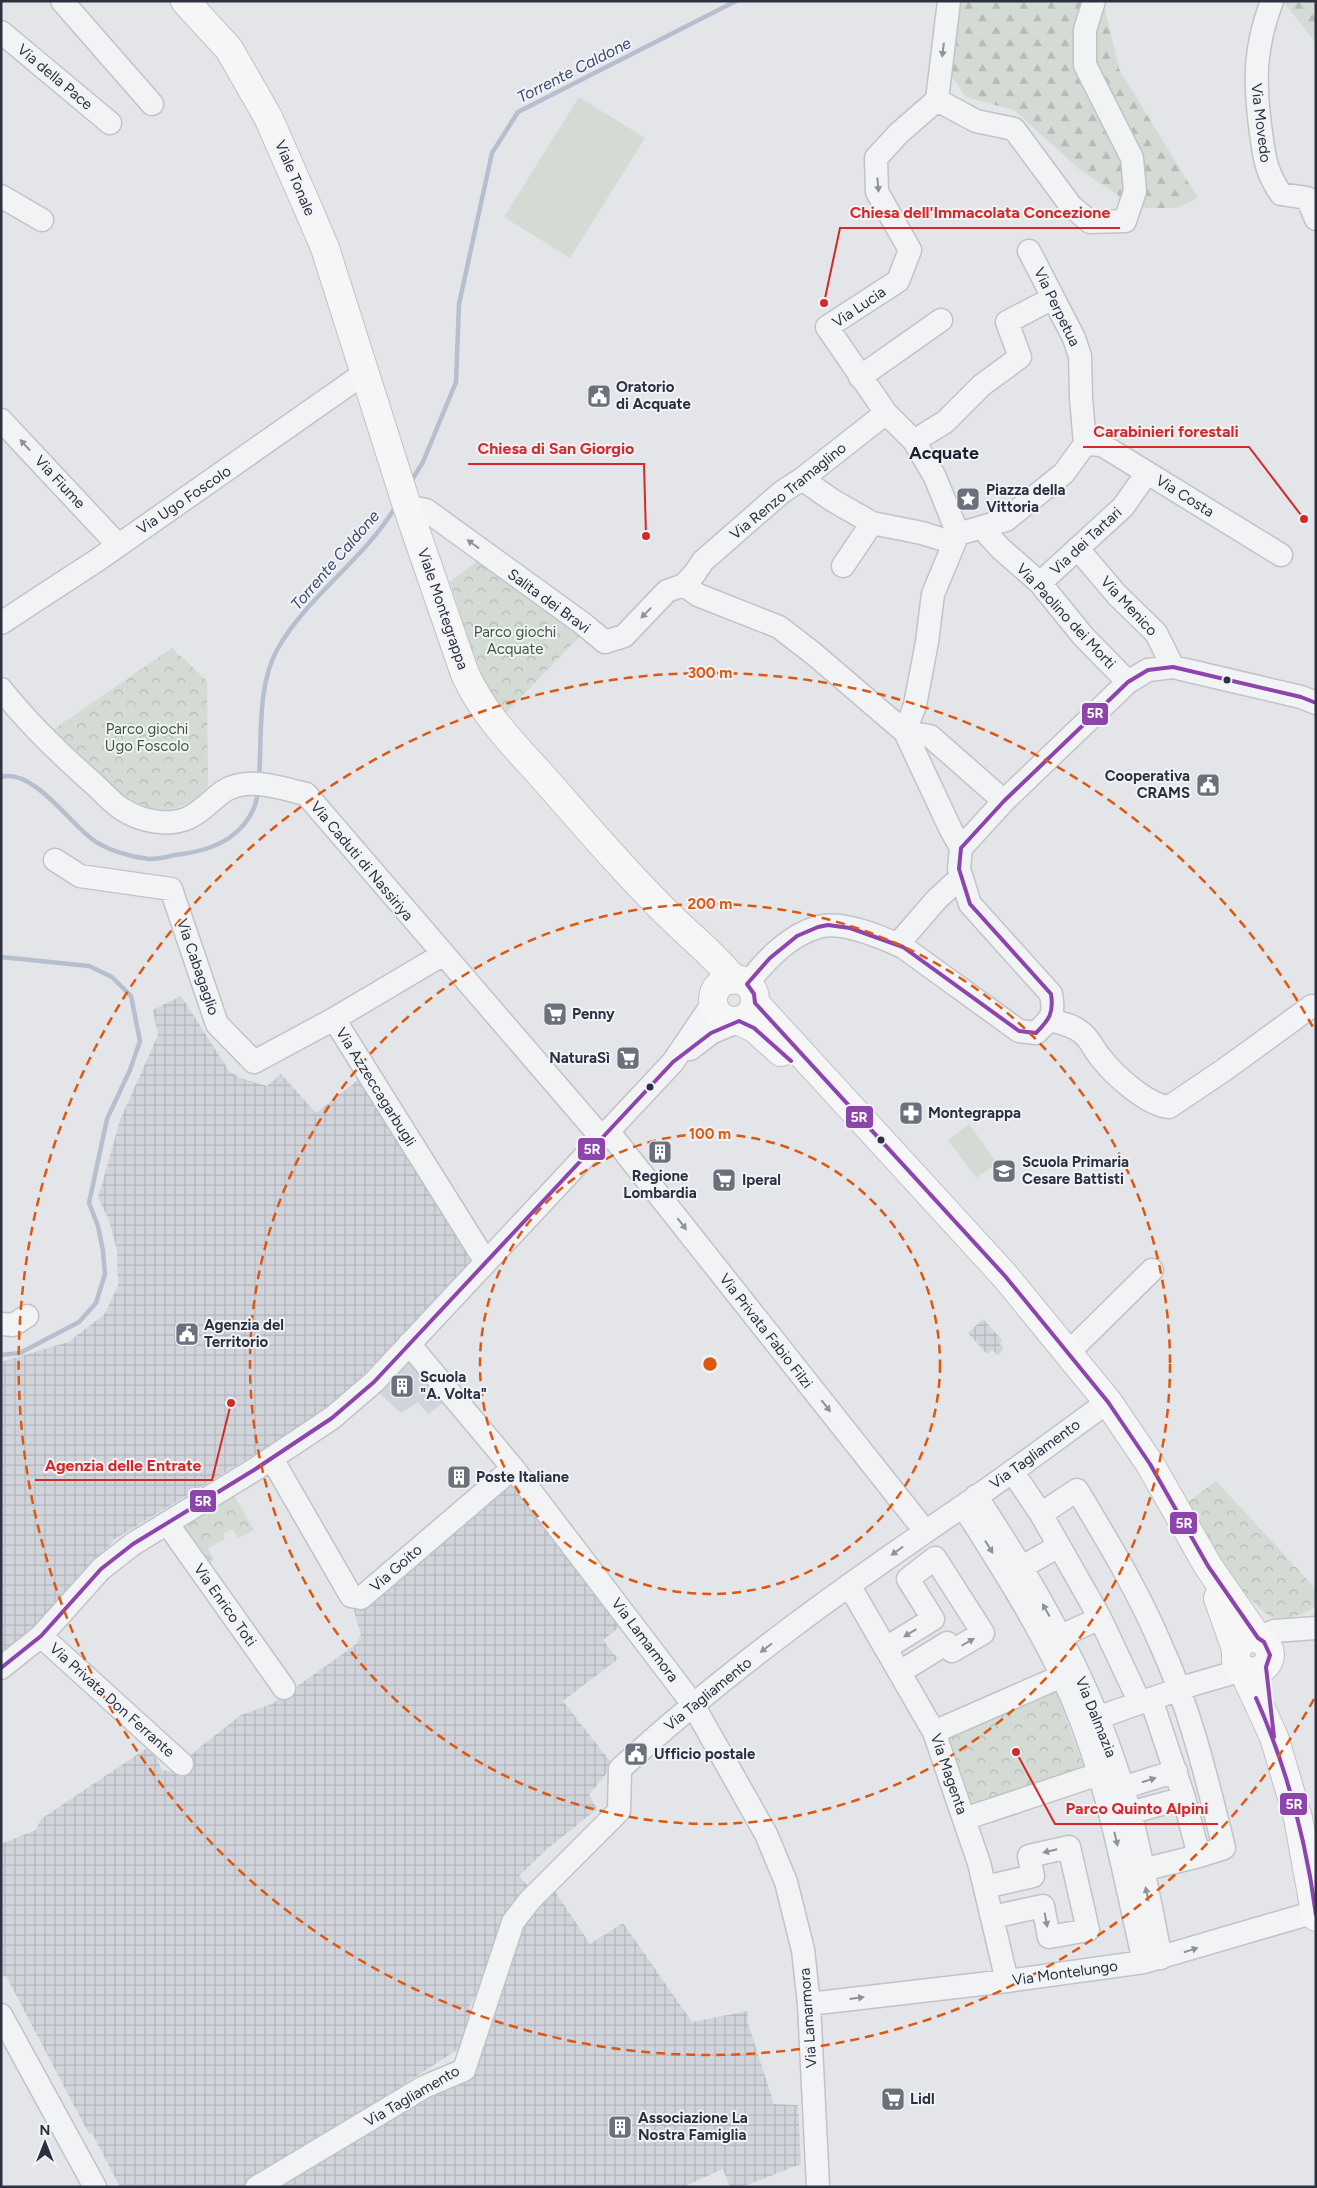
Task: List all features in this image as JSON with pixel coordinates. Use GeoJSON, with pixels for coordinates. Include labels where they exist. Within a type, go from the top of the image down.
{"type":"FeatureCollection","features":[{"type":"Feature","properties":{"kind":"main road","name":"Viale Tonale"},"geometry":{"type":"LineString","coordinates":[[185,1],[229,49],[268,117],[325,248],[366,374]]}},
{"type":"Feature","properties":{"kind":"main road","name":"Viale Montegrappa"},"geometry":{"type":"LineString","coordinates":[[366,374],[408,507],[465,674],[476,697],[495,724],[678,924],[700,962],[897,1160],[1005,1276],[1108,1402],[1150,1464],[1208,1566],[1254,1656],[1274,1737],[1298,1818],[1316,1917]]}},
{"type":"Feature","properties":{"kind":"street"},"geometry":{"type":"LineString","coordinates":[[62,1],[152,104]]}},
{"type":"Feature","properties":{"kind":"street"},"geometry":{"type":"LineString","coordinates":[[949,1],[937,100],[976,121],[1014,129],[1072,206],[1090,222],[1125,221],[1136,191],[1132,158],[1085,65],[1085,30],[1094,1]]}},
{"type":"Feature","properties":{"kind":"street","name":"Via Movedo"},"geometry":{"type":"LineString","coordinates":[[1272,1],[1258,43],[1255,68],[1256,97],[1264,155],[1269,177],[1281,194],[1307,198],[1316,219]]}},
{"type":"Feature","properties":{"kind":"street","name":"Via della Pace"},"geometry":{"type":"LineString","coordinates":[[1,32],[110,123]]}},
{"type":"Feature","properties":{"kind":"street","name":"Via Lucia"},"geometry":{"type":"LineString","coordinates":[[886,413],[828,327],[898,281],[910,250],[877,192],[876,158],[899,133],[937,100]]}},
{"type":"Feature","properties":{"kind":"street"},"geometry":{"type":"LineString","coordinates":[[1,196],[42,220]]}},
{"type":"Feature","properties":{"kind":"street","name":"Via Perpetua"},"geometry":{"type":"LineString","coordinates":[[1029,251],[1074,338],[1080,356],[1085,444]]}},
{"type":"Feature","properties":{"kind":"street"},"geometry":{"type":"LineString","coordinates":[[914,441],[945,422],[982,385],[1020,357],[1012,340],[1007,322],[1052,298]]}},
{"type":"Feature","properties":{"kind":"street"},"geometry":{"type":"LineString","coordinates":[[860,377],[941,320]]}},
{"type":"Feature","properties":{"kind":"street","name":"Via Ugo Foscolo"},"geometry":{"type":"LineString","coordinates":[[1,623],[118,545],[356,379],[366,374]]}},
{"type":"Feature","properties":{"kind":"street"},"geometry":{"type":"LineString","coordinates":[[886,413],[914,441],[935,477],[956,539],[933,594],[927,642],[915,705],[905,732]]}},
{"type":"Feature","properties":{"kind":"street","name":"Via Renzo Tramaglino"},"geometry":{"type":"LineString","coordinates":[[690,579],[703,561],[782,492],[802,479],[886,413]]}},
{"type":"Feature","properties":{"kind":"street","name":"Via Fiume"},"geometry":{"type":"LineString","coordinates":[[1,420],[118,545]]}},
{"type":"Feature","properties":{"kind":"street"},"geometry":{"type":"LineString","coordinates":[[802,479],[832,500],[872,523],[956,539],[1006,520],[1064,473],[1085,444]]}},
{"type":"Feature","properties":{"kind":"street","name":"Via Costa"},"geometry":{"type":"LineString","coordinates":[[1085,444],[1102,446],[1281,555]]}},
{"type":"Feature","properties":{"kind":"street","name":"Via dei Tartari"},"geometry":{"type":"LineString","coordinates":[[1040,583],[1123,507],[1146,473]]}},
{"type":"Feature","properties":{"kind":"street","name":"Salita dei Bravi"},"geometry":{"type":"LineString","coordinates":[[408,507],[426,510],[582,623],[605,642],[624,636],[667,591],[690,579]]}},
{"type":"Feature","properties":{"kind":"street"},"geometry":{"type":"LineString","coordinates":[[843,566],[872,523]]}},
{"type":"Feature","properties":{"kind":"street","name":"Via Paolino dei Morti"},"geometry":{"type":"LineString","coordinates":[[982,528],[1000,548],[1040,583],[1083,636],[1128,682]]}},
{"type":"Feature","properties":{"kind":"street","name":"Via Menico"},"geometry":{"type":"LineString","coordinates":[[1078,549],[1117,595],[1156,633],[1173,667]]}},
{"type":"Feature","properties":{"kind":"street"},"geometry":{"type":"LineString","coordinates":[[1,1668],[41,1636],[101,1569],[133,1544],[272,1459],[332,1418],[374,1382],[734,998],[768,958],[791,940],[819,926],[838,926],[855,929],[881,937],[898,944],[1019,1031],[1036,1033],[1050,1020],[1054,1009],[1051,994],[970,904],[959,869],[961,848],[905,732],[814,654],[779,627],[698,595],[690,579]]}},
{"type":"Feature","properties":{"kind":"street"},"geometry":{"type":"LineString","coordinates":[[961,848],[1004,801],[1128,682],[1148,670],[1173,667],[1316,702]]}},
{"type":"Feature","properties":{"kind":"street","name":"Via Caduti di Nassiriya"},"geometry":{"type":"LineString","coordinates":[[1,689],[23,716],[84,775],[122,809],[140,818],[161,822],[187,819],[225,791],[243,784],[277,787],[306,794],[442,955],[605,1135]]}},
{"type":"Feature","properties":{"kind":"street"},"geometry":{"type":"LineString","coordinates":[[905,732],[930,736],[1004,801]]}},
{"type":"Feature","properties":{"kind":"street","name":"Via Cabagaglio"},"geometry":{"type":"LineString","coordinates":[[54,860],[80,876],[171,889],[217,1024],[254,1062],[334,1019]]}},
{"type":"Feature","properties":{"kind":"street"},"geometry":{"type":"LineString","coordinates":[[898,944],[937,899],[961,876]]}},
{"type":"Feature","properties":{"kind":"street","name":"Via Azzeccagarbugli"},"geometry":{"type":"LineString","coordinates":[[442,955],[334,1019],[486,1262]]}},
{"type":"Feature","properties":{"kind":"street"},"geometry":{"type":"LineString","coordinates":[[673,1062],[711,1033],[734,998]]}},
{"type":"Feature","properties":{"kind":"street"},"geometry":{"type":"LineString","coordinates":[[1050,1020],[1079,1031],[1102,1060],[1125,1082],[1157,1105],[1169,1107],[1224,1070],[1312,1006]]}},
{"type":"Feature","properties":{"kind":"street","name":"Via Privata Fabio Filzi"},"geometry":{"type":"LineString","coordinates":[[605,1135],[925,1531]]}},
{"type":"Feature","properties":{"kind":"street"},"geometry":{"type":"LineString","coordinates":[[1068,1353],[1152,1270]]}},
{"type":"Feature","properties":{"kind":"street"},"geometry":{"type":"LineString","coordinates":[[1,1324],[13,1325],[27,1316]]}},
{"type":"Feature","properties":{"kind":"street","name":"Via Lamarmora"},"geometry":{"type":"LineString","coordinates":[[409,1344],[513,1468],[692,1703],[766,1834],[786,1882],[803,1950],[809,2004],[818,2187]]}},
{"type":"Feature","properties":{"kind":"street","name":"Via Tagliamento"},"geometry":{"type":"LineString","coordinates":[[257,2187],[424,2087],[464,2070],[513,1922],[530,1900],[619,1811],[620,1769],[692,1703],[849,1585],[1108,1402]]}},
{"type":"Feature","properties":{"kind":"street","name":"Via Goito"},"geometry":{"type":"LineString","coordinates":[[272,1459],[351,1596],[361,1598],[513,1468]]}},
{"type":"Feature","properties":{"kind":"street"},"geometry":{"type":"LineString","coordinates":[[1012,1471],[1041,1514],[1146,1701],[1176,1772],[1199,1856]]}},
{"type":"Feature","properties":{"kind":"street"},"geometry":{"type":"LineString","coordinates":[[1041,1514],[1077,1490],[1134,1587],[1161,1644],[1185,1687],[1224,1848],[1142,1870]]}},
{"type":"Feature","properties":{"kind":"street","name":"Via Dalmazia"},"geometry":{"type":"LineString","coordinates":[[970,1501],[1022,1567],[1061,1636],[1090,1720],[1122,1788],[1142,1870],[1152,1960]]}},
{"type":"Feature","properties":{"kind":"street","name":"Via Dalmazia"},"geometry":{"type":"LineString","coordinates":[[970,1501],[1008,1578],[1062,1676],[1090,1720],[1099,1774],[1152,1960]]}},
{"type":"Feature","properties":{"kind":"street","name":"Via Enrico Toti"},"geometry":{"type":"LineString","coordinates":[[167,1522],[284,1688]]}},
{"type":"Feature","properties":{"kind":"street"},"geometry":{"type":"LineString","coordinates":[[1022,1567],[1059,1546]]}},
{"type":"Feature","properties":{"kind":"street"},"geometry":{"type":"LineString","coordinates":[[886,1648],[932,1619],[908,1579],[935,1558],[983,1633],[952,1651],[947,1643],[900,1672]]}},
{"type":"Feature","properties":{"kind":"street","name":"Via Magenta"},"geometry":{"type":"LineString","coordinates":[[849,1585],[934,1732],[964,1818],[985,1887],[1007,1981]]}},
{"type":"Feature","properties":{"kind":"street"},"geometry":{"type":"LineString","coordinates":[[1061,1636],[1100,1618]]}},
{"type":"Feature","properties":{"kind":"street"},"geometry":{"type":"LineString","coordinates":[[1090,1720],[1185,1687],[1254,1656],[1274,1631],[1307,1628]]}},
{"type":"Feature","properties":{"kind":"street","name":"Via Privata Don Ferrante"},"geometry":{"type":"LineString","coordinates":[[41,1636],[182,1764]]}},
{"type":"Feature","properties":{"kind":"street"},"geometry":{"type":"LineString","coordinates":[[934,1732],[1062,1676]]}},
{"type":"Feature","properties":{"kind":"street"},"geometry":{"type":"LineString","coordinates":[[1122,1788],[1176,1772]]}},
{"type":"Feature","properties":{"kind":"street"},"geometry":{"type":"LineString","coordinates":[[964,1818],[1099,1774]]}},
{"type":"Feature","properties":{"kind":"street"},"geometry":{"type":"LineString","coordinates":[[1129,1813],[1184,1798]]}},
{"type":"Feature","properties":{"kind":"street"},"geometry":{"type":"LineString","coordinates":[[985,1887],[1033,1876],[1028,1856],[1070,1847],[1088,1930],[1049,1937],[1043,1906],[992,1917]]}},
{"type":"Feature","properties":{"kind":"street","name":"Via Montelungo"},"geometry":{"type":"LineString","coordinates":[[809,2004],[1007,1981],[1152,1960],[1315,1912]]}},
{"type":"Feature","properties":{"kind":"street"},"geometry":{"type":"LineString","coordinates":[[1,2014],[95,2187]]}},
{"type":"Feature","properties":{"kind":"shaded area"},"geometry":{"type":"Polygon","coordinates":[[[181,996],[229,1071],[240,1078],[267,1086],[281,1074],[316,1113],[363,1076],[473,1261],[331,1408],[115,1539],[29,1634],[1,1654],[1,1362],[68,1342],[104,1315],[118,1286],[117,1250],[109,1220],[98,1198],[120,1120],[158,1035],[153,1010],[181,996]]]}},
{"type":"Feature","properties":{"kind":"shaded area"},"geometry":{"type":"Polygon","coordinates":[[[983,1319],[1002,1340],[1000,1344],[1004,1349],[998,1355],[992,1350],[987,1354],[968,1333],[983,1319]]]}},
{"type":"Feature","properties":{"kind":"shaded area"},"geometry":{"type":"Polygon","coordinates":[[[412,1353],[449,1399],[428,1414],[418,1402],[401,1413],[379,1393],[412,1353]]]}},
{"type":"Feature","properties":{"kind":"shaded area"},"geometry":{"type":"Polygon","coordinates":[[[504,1482],[514,1484],[622,1625],[603,1640],[618,1659],[563,1701],[613,1765],[589,1795],[597,1809],[547,1849],[519,1876],[529,1887],[469,2008],[476,2015],[468,2043],[243,2187],[120,2187],[92,2133],[89,2134],[6,1976],[1,1977],[1,1844],[36,1830],[41,1819],[150,1746],[162,1770],[173,1772],[200,1747],[241,1715],[272,1704],[330,1663],[356,1644],[361,1635],[353,1607],[504,1482]]]}},
{"type":"Feature","properties":{"kind":"shaded area"},"geometry":{"type":"Polygon","coordinates":[[[552,1887],[590,1944],[623,1923],[692,2022],[748,2011],[747,2020],[774,2104],[798,2105],[801,2164],[742,2187],[730,2187],[723,2169],[683,2187],[260,2187],[470,2073],[521,1919],[552,1887]]]}},
{"type":"Feature","properties":{"kind":"green space"},"geometry":{"type":"Polygon","coordinates":[[[957,1],[1103,1],[1119,69],[1198,198],[1177,208],[1137,208],[1080,170],[1014,110],[966,97],[948,71],[957,1]]]}},
{"type":"Feature","properties":{"kind":"green space"},"geometry":{"type":"Polygon","coordinates":[[[1283,1],[1316,1],[1316,43],[1283,1]]]}},
{"type":"Feature","properties":{"kind":"green space"},"geometry":{"type":"Polygon","coordinates":[[[579,97],[645,138],[570,258],[504,217],[579,97]]]}},
{"type":"Feature","properties":{"kind":"green space","name":"Parco giochi Acquate"},"geometry":{"type":"Polygon","coordinates":[[[478,560],[581,635],[504,715],[479,668],[450,582],[478,560]]]}},
{"type":"Feature","properties":{"kind":"green space","name":"Parco giochi Ugo Foscolo"},"geometry":{"type":"Polygon","coordinates":[[[172,648],[207,681],[208,786],[187,803],[166,809],[145,806],[125,796],[105,781],[54,729],[172,648]]]}},
{"type":"Feature","properties":{"kind":"green space"},"geometry":{"type":"Polygon","coordinates":[[[969,1124],[997,1163],[976,1178],[948,1140],[969,1124]]]}},
{"type":"Feature","properties":{"kind":"green space"},"geometry":{"type":"Polygon","coordinates":[[[1216,1481],[1316,1589],[1316,1606],[1303,1614],[1285,1618],[1271,1617],[1236,1585],[1188,1502],[1216,1481]]]}},
{"type":"Feature","properties":{"kind":"green space"},"geometry":{"type":"Polygon","coordinates":[[[234,1495],[254,1530],[238,1538],[232,1529],[223,1534],[225,1539],[208,1548],[214,1560],[204,1567],[181,1529],[234,1495]]]}},
{"type":"Feature","properties":{"kind":"green space"},"geometry":{"type":"Polygon","coordinates":[[[1054,1686],[1084,1768],[974,1809],[948,1736],[1054,1686]]]}},
{"type":"Feature","properties":{"kind":"waterway","name":"Torrente Caldone"},"geometry":{"type":"LineString","coordinates":[[410,483],[423,462],[456,382],[459,304],[492,153],[518,112],[736,1]]}},
{"type":"Feature","properties":{"kind":"waterway","name":"Torrente Caldone"},"geometry":{"type":"LineString","coordinates":[[259,778],[263,696],[266,680],[277,650],[304,612],[368,544],[396,506]]}},
{"type":"Feature","properties":{"kind":"waterway","name":"Torrente Caldone"},"geometry":{"type":"LineString","coordinates":[[1,777],[13,776],[25,780],[37,788],[98,843],[134,857],[149,859],[196,851],[217,845],[229,838],[249,818],[255,805],[258,791]]}},
{"type":"Feature","properties":{"kind":"waterway","name":"Torrente Caldone"},"geometry":{"type":"LineString","coordinates":[[1,957],[89,966],[112,977],[131,996],[140,1041],[130,1070],[107,1119],[89,1203],[98,1226],[105,1274],[96,1303],[79,1322],[20,1353],[1,1355]]}},
{"type":"Feature","properties":{"kind":"transit line","name":"5R"},"geometry":{"type":"LineString","coordinates":[[1274,1737],[1266,1667],[1270,1655],[1264,1642],[1258,1638],[1208,1566],[1150,1464],[1108,1402],[1005,1276],[755,1003],[754,994],[747,984],[770,958],[797,936],[828,925],[850,928],[903,947],[1019,1031],[1036,1033],[1050,1016],[1052,1006],[1051,994],[970,904],[959,869],[961,848],[1004,801],[1128,682],[1148,670],[1173,667],[1301,697],[1316,703]]}},
{"type":"Feature","properties":{"kind":"transit line","name":"5R"},"geometry":{"type":"LineString","coordinates":[[1,1668],[41,1636],[101,1569],[133,1544],[254,1470],[332,1418],[374,1382],[673,1062],[711,1033],[739,1021],[754,1028],[791,1061]]}},
{"type":"Feature","properties":{"kind":"transit line","name":"5R"},"geometry":{"type":"LineString","coordinates":[[1256,1698],[1277,1751],[1294,1805],[1307,1859],[1316,1915]]}},
{"type":"Feature","properties":{"kind":"place","name":"Chiesa dell'Immacolata Concezione"},"geometry":{"type":"Point","coordinates":[824,303]}},
{"type":"Feature","properties":{"kind":"place","name":"Oratorio di Acquate"},"geometry":{"type":"Point","coordinates":[599,396]}},
{"type":"Feature","properties":{"kind":"place","name":"Piazza della Vittoria"},"geometry":{"type":"Point","coordinates":[968,499]}},
{"type":"Feature","properties":{"kind":"place","name":"Carabinieri forestali"},"geometry":{"type":"Point","coordinates":[1304,519]}},
{"type":"Feature","properties":{"kind":"place","name":"Chiesa di San Giorgio"},"geometry":{"type":"Point","coordinates":[646,536]}},
{"type":"Feature","properties":{"kind":"place","name":"Cooperativa CRAMS"},"geometry":{"type":"Point","coordinates":[1208,785]}},
{"type":"Feature","properties":{"kind":"place","name":"Penny"},"geometry":{"type":"Point","coordinates":[555,1014]}},
{"type":"Feature","properties":{"kind":"place","name":"NaturaSì"},"geometry":{"type":"Point","coordinates":[628,1058]}},
{"type":"Feature","properties":{"kind":"place","name":"Montegrappa"},"geometry":{"type":"Point","coordinates":[911,1113]}},
{"type":"Feature","properties":{"kind":"place","name":"Regione Lombardia"},"geometry":{"type":"Point","coordinates":[660,1152]}},
{"type":"Feature","properties":{"kind":"place","name":"Scuola Primaria Cesare Battisti"},"geometry":{"type":"Point","coordinates":[1004,1171]}},
{"type":"Feature","properties":{"kind":"place","name":"Iperal"},"geometry":{"type":"Point","coordinates":[724,1180]}},
{"type":"Feature","properties":{"kind":"place","name":"Agenzia del Territorio"},"geometry":{"type":"Point","coordinates":[187,1334]}},
{"type":"Feature","properties":{"kind":"place","name":"Scuola \"A. Volta\""},"geometry":{"type":"Point","coordinates":[402,1386]}},
{"type":"Feature","properties":{"kind":"place","name":"Agenzia delle Entrate"},"geometry":{"type":"Point","coordinates":[231,1403]}},
{"type":"Feature","properties":{"kind":"place","name":"Poste Italiane"},"geometry":{"type":"Point","coordinates":[459,1477]}},
{"type":"Feature","properties":{"kind":"place","name":"Parco Quinto Alpini"},"geometry":{"type":"Point","coordinates":[1016,1752]}},
{"type":"Feature","properties":{"kind":"place","name":"Ufficio postale"},"geometry":{"type":"Point","coordinates":[636,1754]}},
{"type":"Feature","properties":{"kind":"place","name":"Lidl"},"geometry":{"type":"Point","coordinates":[893,2099]}},
{"type":"Feature","properties":{"kind":"place","name":"Associazione La Nostra Famiglia"},"geometry":{"type":"Point","coordinates":[620,2127]}},
{"type":"Feature","properties":{"kind":"district","name":"Acquate"},"geometry":{"type":"Point","coordinates":[944,453]}}]}
